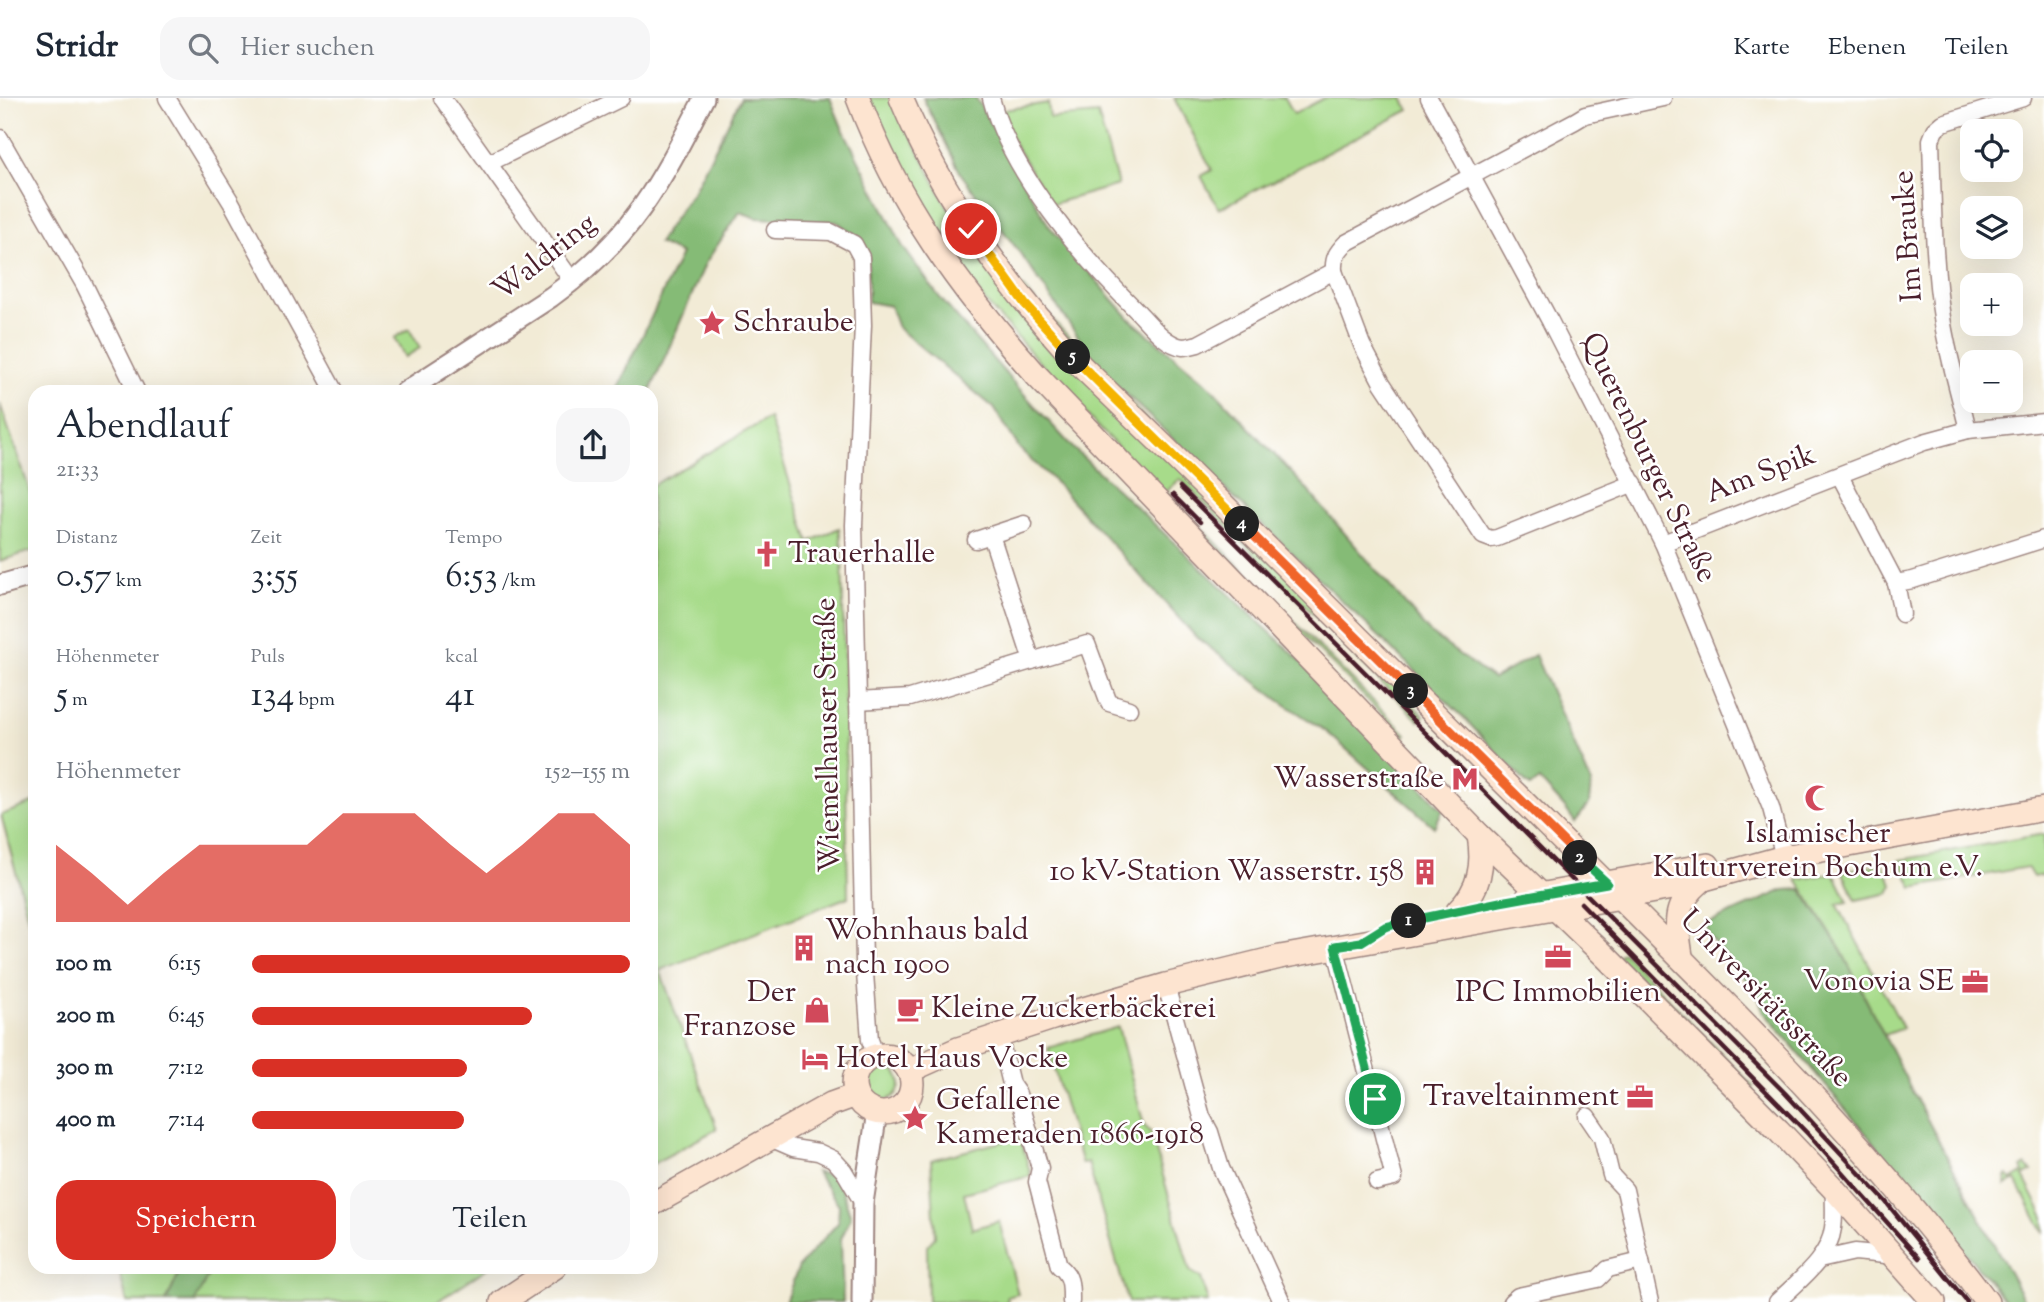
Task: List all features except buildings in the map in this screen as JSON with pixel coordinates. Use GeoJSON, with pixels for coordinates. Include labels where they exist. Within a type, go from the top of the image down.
{"type":"FeatureCollection","features":[{"type":"Feature","properties":{"kind":"main road"},"geometry":{"type":"LineString","coordinates":[[858,98],[904,196],[954,276],[994,326],[1082,424],[1479,835],[1606,957],[1834,1189],[1934,1302]]}},
{"type":"Feature","properties":{"kind":"main road","name":"Universitätsstraße"},"geometry":{"type":"LineString","coordinates":[[901,98],[926,151],[971,229],[1025,304],[1062,346],[1681,957],[1832,1115],[1925,1222],[1987,1302]]}},
{"type":"Feature","properties":{"kind":"main road"},"geometry":{"type":"LineString","coordinates":[[1614,890],[1701,881],[1784,857],[2044,809]]}},
{"type":"Feature","properties":{"kind":"main road"},"geometry":{"type":"LineString","coordinates":[[1458,911],[1473,892],[1481,872],[1479,835]]}},
{"type":"Feature","properties":{"kind":"main road"},"geometry":{"type":"LineString","coordinates":[[909,1071],[958,1049],[999,1035],[1166,985],[1335,946],[1614,890],[1749,858],[1784,857]]}},
{"type":"Feature","properties":{"kind":"main road"},"geometry":{"type":"LineString","coordinates":[[1681,957],[1677,930],[1678,911],[1687,893],[1701,881]]}},
{"type":"Feature","properties":{"kind":"main road"},"geometry":{"type":"LineString","coordinates":[[1361,942],[1385,927],[1458,911],[1546,902]]}},
{"type":"Feature","properties":{"kind":"main road"},"geometry":{"type":"LineString","coordinates":[[876,1056],[895,1058],[909,1071],[911,1092],[898,1108],[877,1112],[861,1103],[856,1095],[855,1075],[867,1060],[876,1056]]}},
{"type":"Feature","properties":{"kind":"main road"},"geometry":{"type":"LineString","coordinates":[[658,1201],[831,1104],[856,1095]]}},
{"type":"Feature","properties":{"kind":"main road"},"geometry":{"type":"LineString","coordinates":[[502,1302],[544,1274]]}},
{"type":"Feature","properties":{"kind":"street"},"geometry":{"type":"LineString","coordinates":[[167,98],[231,202],[331,385]]}},
{"type":"Feature","properties":{"kind":"street"},"geometry":{"type":"LineString","coordinates":[[442,98],[572,282]]}},
{"type":"Feature","properties":{"kind":"street"},"geometry":{"type":"LineString","coordinates":[[489,163],[621,98]]}},
{"type":"Feature","properties":{"kind":"street","name":"Waldring"},"geometry":{"type":"LineString","coordinates":[[416,385],[572,282],[610,248],[655,191],[704,98]]}},
{"type":"Feature","properties":{"kind":"street"},"geometry":{"type":"LineString","coordinates":[[991,98],[997,122],[1017,160],[1071,240],[1129,303],[1170,341],[1183,347],[1199,344],[1334,271]]}},
{"type":"Feature","properties":{"kind":"street","name":"Querenburger Straße"},"geometry":{"type":"LineString","coordinates":[[1429,98],[1473,176],[1663,543],[1771,808],[1784,857]]}},
{"type":"Feature","properties":{"kind":"street"},"geometry":{"type":"LineString","coordinates":[[1634,483],[1497,538],[1483,536],[1382,383],[1362,345],[1334,271],[1334,262],[1337,253],[1346,243],[1586,115],[1663,98]]}},
{"type":"Feature","properties":{"kind":"street","name":"Im Brauke"},"geometry":{"type":"LineString","coordinates":[[1968,430],[1944,327],[1939,293],[1934,242],[1931,140],[1935,130],[1943,123],[2023,98]]}},
{"type":"Feature","properties":{"kind":"street"},"geometry":{"type":"LineString","coordinates":[[0,138],[83,284],[134,385]]}},
{"type":"Feature","properties":{"kind":"street","name":"Wiemelhauser Straße"},"geometry":{"type":"LineString","coordinates":[[775,230],[831,232],[854,244],[861,257],[863,325],[854,525],[857,701],[866,1003],[870,1040],[876,1056]]}},
{"type":"Feature","properties":{"kind":"street","name":"Am Spik"},"geometry":{"type":"LineString","coordinates":[[1663,543],[1924,442],[1968,430],[2044,422]]}},
{"type":"Feature","properties":{"kind":"street","name":"Am Spik"},"geometry":{"type":"LineString","coordinates":[[1840,476],[1896,583],[1902,614]]}},
{"type":"Feature","properties":{"kind":"street"},"geometry":{"type":"LineString","coordinates":[[1024,524],[984,537],[1032,661]]}},
{"type":"Feature","properties":{"kind":"street"},"geometry":{"type":"LineString","coordinates":[[1896,583],[2044,539]]}},
{"type":"Feature","properties":{"kind":"street"},"geometry":{"type":"LineString","coordinates":[[0,585],[28,577]]}},
{"type":"Feature","properties":{"kind":"street"},"geometry":{"type":"LineString","coordinates":[[857,701],[910,698],[1087,644],[1109,702],[1129,709]]}},
{"type":"Feature","properties":{"kind":"street"},"geometry":{"type":"LineString","coordinates":[[1335,946],[1394,1178],[1377,1182]]}},
{"type":"Feature","properties":{"kind":"street"},"geometry":{"type":"LineString","coordinates":[[1166,985],[1202,1117],[1210,1132],[1221,1168],[1282,1302]]}},
{"type":"Feature","properties":{"kind":"street"},"geometry":{"type":"LineString","coordinates":[[999,1035],[1011,1084],[1018,1094],[1040,1168],[1037,1182],[1059,1266],[1067,1272],[1072,1285],[1071,1302]]}},
{"type":"Feature","properties":{"kind":"street"},"geometry":{"type":"LineString","coordinates":[[862,1302],[863,1203],[877,1112]]}},
{"type":"Feature","properties":{"kind":"street"},"geometry":{"type":"LineString","coordinates":[[1587,1116],[1602,1138],[1611,1175],[1625,1190],[1650,1302]]}},
{"type":"Feature","properties":{"kind":"street"},"geometry":{"type":"LineString","coordinates":[[770,1138],[793,1148],[818,1152],[833,1160],[844,1171],[863,1203]]}},
{"type":"Feature","properties":{"kind":"street"},"geometry":{"type":"LineString","coordinates":[[1777,1302],[1819,1260],[1828,1246],[1833,1228],[1834,1189]]}},
{"type":"Feature","properties":{"kind":"street"},"geometry":{"type":"LineString","coordinates":[[1819,1260],[1854,1252],[1895,1256]]}},
{"type":"Feature","properties":{"kind":"street"},"geometry":{"type":"LineString","coordinates":[[1511,1302],[1518,1296],[1598,1279],[1608,1269],[1641,1261]]}},
{"type":"Feature","properties":{"kind":"green space"},"geometry":{"type":"Polygon","coordinates":[[[741,98],[830,98],[903,247],[940,298],[1074,449],[1303,663],[1443,810],[1434,827],[1327,732],[1280,701],[1196,637],[1056,483],[1020,449],[994,408],[898,328],[890,306],[868,302],[868,255],[861,240],[837,222],[757,218],[740,212],[706,262],[653,385],[619,385],[681,254],[658,243],[695,188],[741,98]]]}},
{"type":"Feature","properties":{"kind":"green space"},"geometry":{"type":"Polygon","coordinates":[[[865,98],[892,98],[948,208],[1424,716],[1419,721],[1180,479],[1166,492],[1406,734],[1404,737],[1095,424],[981,297],[910,190],[865,98]]]}},
{"type":"Feature","properties":{"kind":"green space"},"geometry":{"type":"Polygon","coordinates":[[[923,98],[976,98],[1049,226],[1130,319],[1210,386],[1304,486],[1430,633],[1493,679],[1535,655],[1591,783],[1589,804],[1575,822],[1540,780],[1530,787],[1461,715],[1102,371],[961,174],[923,98]]]}},
{"type":"Feature","properties":{"kind":"green space"},"geometry":{"type":"Polygon","coordinates":[[[1174,98],[1285,98],[1294,114],[1324,98],[1403,98],[1409,110],[1219,209],[1201,176],[1212,170],[1174,98]]]}},
{"type":"Feature","properties":{"kind":"green space"},"geometry":{"type":"Polygon","coordinates":[[[1048,103],[1050,118],[1098,114],[1118,185],[1052,204],[1013,142],[1003,110],[1048,103]]]}},
{"type":"Feature","properties":{"kind":"green space"},"geometry":{"type":"Polygon","coordinates":[[[409,329],[420,348],[405,357],[394,338],[409,329]]]}},
{"type":"Feature","properties":{"kind":"green space"},"geometry":{"type":"Polygon","coordinates":[[[0,404],[28,486],[28,552],[0,561],[0,404]]]}},
{"type":"Feature","properties":{"kind":"green space"},"geometry":{"type":"Polygon","coordinates":[[[769,418],[809,542],[839,528],[842,548],[848,897],[660,970],[717,1129],[658,1161],[658,482],[769,418]]]}},
{"type":"Feature","properties":{"kind":"green space"},"geometry":{"type":"Polygon","coordinates":[[[28,805],[28,918],[1,815],[28,805]]]}},
{"type":"Feature","properties":{"kind":"green space"},"geometry":{"type":"Polygon","coordinates":[[[2044,834],[2044,875],[2033,877],[2027,867],[1913,888],[1900,860],[2044,834]]]}},
{"type":"Feature","properties":{"kind":"green space"},"geometry":{"type":"Polygon","coordinates":[[[1882,864],[1893,885],[1889,893],[1856,900],[1842,871],[1882,864]]]}},
{"type":"Feature","properties":{"kind":"green space"},"geometry":{"type":"Polygon","coordinates":[[[1834,873],[1848,902],[1837,904],[1903,1028],[1884,1035],[1841,950],[1797,880],[1834,873]]]}},
{"type":"Feature","properties":{"kind":"green space"},"geometry":{"type":"Polygon","coordinates":[[[1801,889],[1841,950],[1912,1091],[2025,1302],[2007,1302],[1764,1012],[1756,992],[1708,935],[1706,924],[1784,890],[1801,889]]]}},
{"type":"Feature","properties":{"kind":"green space"},"geometry":{"type":"Polygon","coordinates":[[[1623,952],[1753,1086],[1752,1089],[1618,956],[1623,952]]]}},
{"type":"Feature","properties":{"kind":"green space"},"geometry":{"type":"Polygon","coordinates":[[[1118,1027],[1144,1125],[1151,1133],[1190,1271],[1201,1278],[1208,1302],[1128,1302],[1088,1163],[1082,1164],[1048,1048],[1118,1027]]]}},
{"type":"Feature","properties":{"kind":"green space"},"geometry":{"type":"Polygon","coordinates":[[[883,1066],[895,1071],[900,1083],[895,1095],[883,1100],[871,1095],[866,1083],[871,1071],[883,1066]]]}},
{"type":"Feature","properties":{"kind":"green space"},"geometry":{"type":"Polygon","coordinates":[[[1020,1137],[1031,1176],[964,1193],[972,1229],[999,1221],[1018,1294],[1007,1297],[1008,1302],[928,1302],[927,1246],[935,1237],[931,1160],[1020,1137]]]}},
{"type":"Feature","properties":{"kind":"green space"},"geometry":{"type":"Polygon","coordinates":[[[2026,1165],[2032,1171],[2023,1176],[2044,1217],[2044,1234],[2016,1180],[2005,1185],[2006,1176],[2011,1180],[2024,1172],[2022,1167],[2026,1165]]]}},
{"type":"Feature","properties":{"kind":"green space"},"geometry":{"type":"Polygon","coordinates":[[[816,1172],[834,1176],[851,1217],[841,1239],[843,1302],[785,1302],[799,1266],[838,1223],[839,1205],[816,1172]]]}},
{"type":"Feature","properties":{"kind":"green space"},"geometry":{"type":"Polygon","coordinates":[[[120,1274],[179,1274],[166,1302],[127,1302],[120,1274]]]}},
{"type":"Feature","properties":{"kind":"green space"},"geometry":{"type":"Polygon","coordinates":[[[179,1274],[209,1274],[195,1302],[166,1302],[179,1274]]]}},
{"type":"Feature","properties":{"kind":"green space"},"geometry":{"type":"Polygon","coordinates":[[[201,1274],[478,1274],[436,1302],[188,1302],[201,1274]]]}},
{"type":"Feature","properties":{"kind":"railway"},"geometry":{"type":"LineString","coordinates":[[1180,487],[1785,1093],[1886,1202],[1967,1302]]}},
{"type":"Feature","properties":{"kind":"railway"},"geometry":{"type":"LineString","coordinates":[[1173,495],[1200,522]]}},
{"type":"Feature","properties":{"kind":"railway"},"geometry":{"type":"LineString","coordinates":[[1581,903],[1808,1134],[1919,1258]]}},
{"type":"Feature","properties":{"kind":"place","name":"Schraube"},"geometry":{"type":"Point","coordinates":[712,323]}},
{"type":"Feature","properties":{"kind":"place","name":"Trauerhalle"},"geometry":{"type":"Point","coordinates":[767,554]}},
{"type":"Feature","properties":{"kind":"place","name":"Wasserstraße"},"geometry":{"type":"Point","coordinates":[1465,779]}},
{"type":"Feature","properties":{"kind":"place","name":"Islamischer Kulturverein Bochum e.V."},"geometry":{"type":"Point","coordinates":[1818,798]}},
{"type":"Feature","properties":{"kind":"place","name":"10 kV-Station Wasserstr. 158"},"geometry":{"type":"Point","coordinates":[1425,872]}},
{"type":"Feature","properties":{"kind":"place","name":"Wohnhaus bald nach 1900"},"geometry":{"type":"Point","coordinates":[804,948]}},
{"type":"Feature","properties":{"kind":"place","name":"IPC Immobilien"},"geometry":{"type":"Point","coordinates":[1558,957]}},
{"type":"Feature","properties":{"kind":"place","name":"Vonovia SE"},"geometry":{"type":"Point","coordinates":[1975,982]}},
{"type":"Feature","properties":{"kind":"place","name":"Kleine Zuckerbäckerei"},"geometry":{"type":"Point","coordinates":[910,1009]}},
{"type":"Feature","properties":{"kind":"place","name":"Der Franzose"},"geometry":{"type":"Point","coordinates":[817,1010]}},
{"type":"Feature","properties":{"kind":"place","name":"Hotel Haus Vocke"},"geometry":{"type":"Point","coordinates":[815,1059]}},
{"type":"Feature","properties":{"kind":"place","name":"Traveltainment"},"geometry":{"type":"Point","coordinates":[1640,1097]}},
{"type":"Feature","properties":{"kind":"place","name":"Gefallene Kameraden 1866-1918"},"geometry":{"type":"Point","coordinates":[915,1118]}},
{"type":"Feature","properties":{"kind":"route"},"geometry":{"type":"LineString","coordinates":[[971,229],[1025,304],[1081,366],[1607,883],[1500,902],[1385,927],[1361,942],[1335,946],[1375,1099]]}}]}
